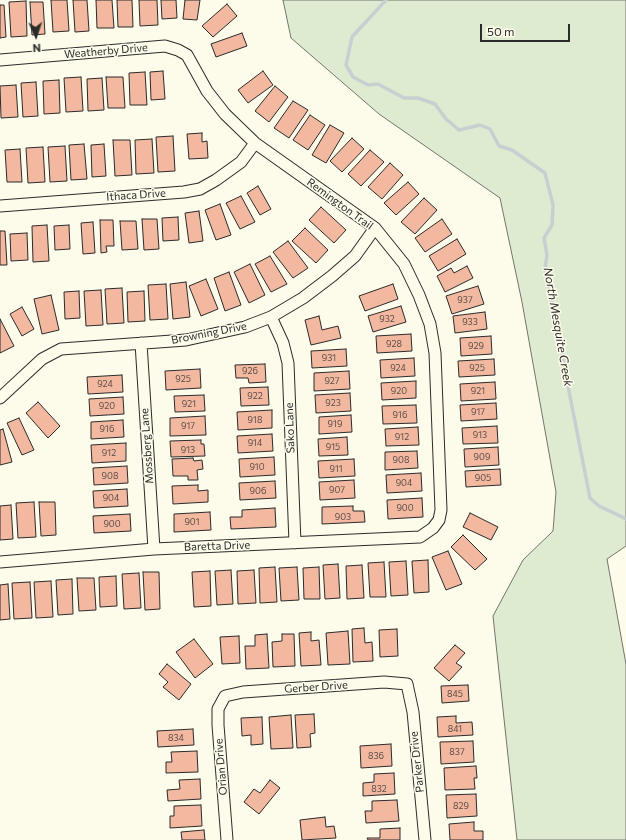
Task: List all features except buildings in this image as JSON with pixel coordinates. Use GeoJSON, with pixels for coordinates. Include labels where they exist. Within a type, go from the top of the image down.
{"type":"FeatureCollection","features":[{"type":"Feature","properties":{"kind":"street","name":"Weatherby Drive"},"geometry":{"type":"LineString","coordinates":[[0,60],[165,46],[178,50],[187,55]]}},
{"type":"Feature","properties":{"kind":"street","name":"Remington Trail"},"geometry":{"type":"LineString","coordinates":[[187,55],[207,91],[225,114],[255,143],[375,228],[404,264],[419,295],[430,324],[435,353],[441,510],[440,520],[433,528]]}},
{"type":"Feature","properties":{"kind":"street","name":"Ithaca Drive"},"geometry":{"type":"LineString","coordinates":[[0,206],[184,192],[200,189],[216,180],[241,162],[255,143]]}},
{"type":"Feature","properties":{"kind":"street","name":"Browning Drive"},"geometry":{"type":"LineString","coordinates":[[0,398],[42,359],[62,349],[186,340],[245,327],[271,317],[303,298],[332,276],[355,256],[375,228]]}},
{"type":"Feature","properties":{"kind":"street","name":"Sako Lane"},"geometry":{"type":"LineString","coordinates":[[271,317],[283,343],[288,363],[295,543]]}},
{"type":"Feature","properties":{"kind":"street","name":"Mossberg Lane"},"geometry":{"type":"LineString","coordinates":[[141,343],[154,549]]}},
{"type":"Feature","properties":{"kind":"street","name":"Baretta Drive"},"geometry":{"type":"LineString","coordinates":[[0,562],[154,549],[420,537],[433,528]]}},
{"type":"Feature","properties":{"kind":"street","name":"Gerber Drive"},"geometry":{"type":"LineString","coordinates":[[225,696],[243,692],[384,682],[406,684]]}},
{"type":"Feature","properties":{"kind":"street","name":"Parker Drive"},"geometry":{"type":"LineString","coordinates":[[406,684],[412,712],[425,840]]}},
{"type":"Feature","properties":{"kind":"street","name":"Orian Drive"},"geometry":{"type":"LineString","coordinates":[[225,696],[218,709],[218,725],[227,840]]}},
{"type":"Feature","properties":{"kind":"green space"},"geometry":{"type":"Polygon","coordinates":[[[283,0],[626,0],[626,546],[607,559],[626,664],[626,840],[517,840],[493,616],[523,560],[553,531],[556,492],[522,302],[500,198],[379,114],[291,38],[283,0]]]}},
{"type":"Feature","properties":{"kind":"waterway","name":"North Mesquite Creek"},"geometry":{"type":"LineString","coordinates":[[386,0],[352,37],[346,65],[353,77],[368,85],[378,84],[404,98],[418,98],[435,104],[446,119],[459,130],[480,125],[490,129],[499,146],[512,150],[545,173],[553,205],[552,225],[544,238],[547,255],[545,269],[590,498],[599,506],[626,519]]}}]}
